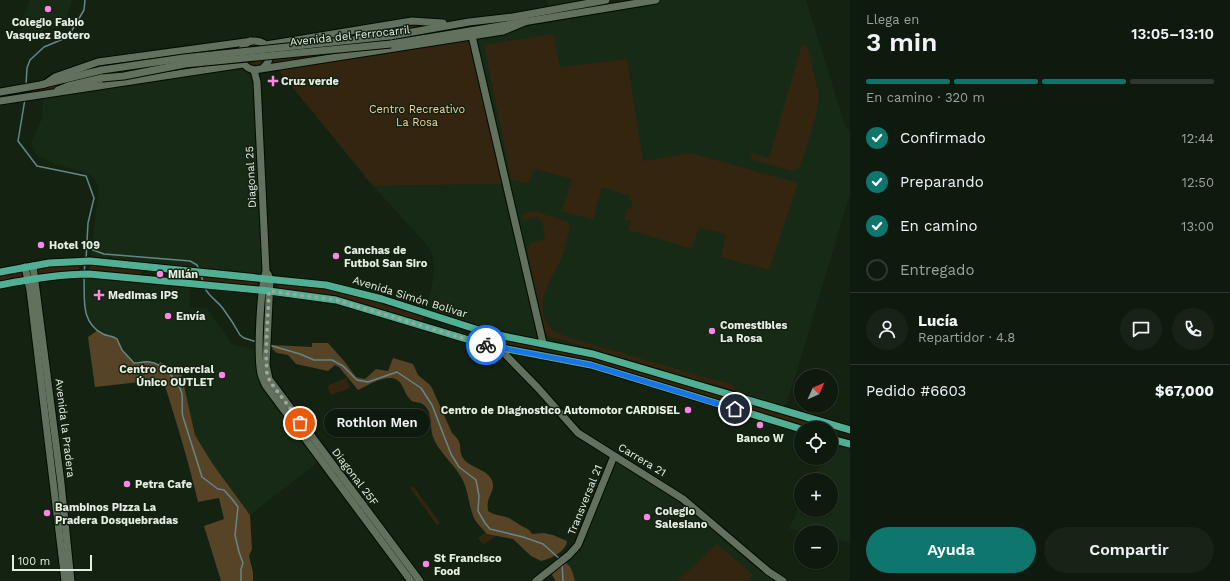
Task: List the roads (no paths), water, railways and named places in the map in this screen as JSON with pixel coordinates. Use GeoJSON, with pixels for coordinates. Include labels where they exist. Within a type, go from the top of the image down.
{"type":"FeatureCollection","features":[{"type":"Feature","properties":{"kind":"main road","name":"Avenida del Ferrocarril"},"geometry":{"type":"LineString","coordinates":[[44,84],[102,70],[184,58],[390,36],[606,0]]}},
{"type":"Feature","properties":{"kind":"main road","name":"Avenida del Ferrocarril"},"geometry":{"type":"LineString","coordinates":[[47,94],[68,86],[102,78],[124,76],[185,64],[391,44],[656,0]]}},
{"type":"Feature","properties":{"kind":"main road"},"geometry":{"type":"LineString","coordinates":[[250,41],[245,44],[242,49],[241,58],[243,64],[247,68],[259,69],[504,31],[527,21]]}},
{"type":"Feature","properties":{"kind":"main road"},"geometry":{"type":"LineString","coordinates":[[266,46],[412,22],[460,24]]}},
{"type":"Feature","properties":{"kind":"main road"},"geometry":{"type":"LineString","coordinates":[[472,36],[543,343]]}},
{"type":"Feature","properties":{"kind":"main road"},"geometry":{"type":"LineString","coordinates":[[0,92],[44,84],[55,78],[98,62],[250,41],[258,41],[266,46],[270,52],[268,63],[259,69]]}},
{"type":"Feature","properties":{"kind":"main road"},"geometry":{"type":"LineString","coordinates":[[0,102],[243,64]]}},
{"type":"Feature","properties":{"kind":"main road","name":"Diagonal 25"},"geometry":{"type":"LineString","coordinates":[[259,69],[258,82],[267,279]]}},
{"type":"Feature","properties":{"kind":"main road","name":"Avenida Simón Bolívar"},"geometry":{"type":"LineString","coordinates":[[0,272],[49,263],[90,261],[318,283],[344,288],[488,333],[593,354],[850,430]]}},
{"type":"Feature","properties":{"kind":"main road"},"geometry":{"type":"LineString","coordinates":[[32,278],[33,266]]}},
{"type":"Feature","properties":{"kind":"main road"},"geometry":{"type":"LineString","coordinates":[[25,267],[32,278]]}},
{"type":"Feature","properties":{"kind":"main road"},"geometry":{"type":"LineString","coordinates":[[0,285],[32,278],[89,274],[266,291],[336,300],[499,348],[591,365],[794,428]]}},
{"type":"Feature","properties":{"kind":"main road","name":"Avenida la Pradera"},"geometry":{"type":"LineString","coordinates":[[32,278],[65,581]]}},
{"type":"Feature","properties":{"kind":"main road","name":"Avenida la Pradera"},"geometry":{"type":"LineString","coordinates":[[32,278],[61,482],[71,581]]}},
{"type":"Feature","properties":{"kind":"main road"},"geometry":{"type":"LineString","coordinates":[[266,291],[267,279]]}},
{"type":"Feature","properties":{"kind":"main road","name":"Diagonal 25F"},"geometry":{"type":"LineString","coordinates":[[266,291],[261,369],[264,381],[420,581]]}},
{"type":"Feature","properties":{"kind":"main road","name":"Carrera 21"},"geometry":{"type":"LineString","coordinates":[[499,348],[538,388],[578,433],[668,488],[769,572],[783,581]]}},
{"type":"Feature","properties":{"kind":"main road","name":"Diagonal 25F"},"geometry":{"type":"LineString","coordinates":[[299,426],[412,581]]}},
{"type":"Feature","properties":{"kind":"main road"},"geometry":{"type":"LineString","coordinates":[[838,441],[850,444]]}},
{"type":"Feature","properties":{"kind":"main road","name":"Transversal 21"},"geometry":{"type":"LineString","coordinates":[[536,581],[569,555],[578,545],[614,456]]}},
{"type":"Feature","properties":{"kind":"waterway"},"geometry":{"type":"LineString","coordinates":[[26,85],[27,68],[30,60],[44,47],[68,37],[84,10],[85,0]]}},
{"type":"Feature","properties":{"kind":"waterway"},"geometry":{"type":"LineString","coordinates":[[25,99],[18,141],[37,166],[86,176],[94,198],[88,223],[86,260]]}},
{"type":"Feature","properties":{"kind":"waterway"},"geometry":{"type":"LineString","coordinates":[[88,242],[93,250],[104,254],[190,261],[197,265],[199,269]]}},
{"type":"Feature","properties":{"kind":"waterway"},"geometry":{"type":"LineString","coordinates":[[84,272],[85,264]]}},
{"type":"Feature","properties":{"kind":"waterway"},"geometry":{"type":"LineString","coordinates":[[201,274],[203,282]]}},
{"type":"Feature","properties":{"kind":"waterway"},"geometry":{"type":"LineString","coordinates":[[84,277],[84,302],[90,323],[103,334],[117,339],[122,350],[134,363],[155,363],[170,374],[178,384],[182,394],[183,417],[202,477],[218,489],[224,490],[238,507],[235,535],[243,563],[241,569],[241,581]]}},
{"type":"Feature","properties":{"kind":"waterway"},"geometry":{"type":"LineString","coordinates":[[205,288],[222,307],[240,335],[244,338],[257,342]]}},
{"type":"Feature","properties":{"kind":"waterway"},"geometry":{"type":"LineString","coordinates":[[269,345],[300,354],[314,360],[332,360],[343,366],[357,380],[368,382],[397,372],[421,388],[432,405],[451,454],[459,467],[476,480],[479,496],[478,511],[485,523],[490,529],[523,537],[543,544],[561,560]]}},
{"type":"Feature","properties":{"kind":"waterway"},"geometry":{"type":"LineString","coordinates":[[562,563],[563,581]]}},
{"type":"Feature","properties":{"kind":"place","name":"Colegio Fabio Vasquez Botero"},"geometry":{"type":"Point","coordinates":[48,9]}},
{"type":"Feature","properties":{"kind":"place","name":"Cruz verde"},"geometry":{"type":"Point","coordinates":[273,81]}},
{"type":"Feature","properties":{"kind":"place","name":"Hotel 109"},"geometry":{"type":"Point","coordinates":[41,245]}},
{"type":"Feature","properties":{"kind":"place","name":"Canchas de Futbol San Siro"},"geometry":{"type":"Point","coordinates":[336,256]}},
{"type":"Feature","properties":{"kind":"place","name":"Milán"},"geometry":{"type":"Point","coordinates":[160,274]}},
{"type":"Feature","properties":{"kind":"place","name":"Medimas IPS"},"geometry":{"type":"Point","coordinates":[99,295]}},
{"type":"Feature","properties":{"kind":"place","name":"Envía"},"geometry":{"type":"Point","coordinates":[168,316]}},
{"type":"Feature","properties":{"kind":"place","name":"Comestibles La Rosa"},"geometry":{"type":"Point","coordinates":[712,331]}},
{"type":"Feature","properties":{"kind":"place","name":"Centro Comercial Único OUTLET"},"geometry":{"type":"Point","coordinates":[222,375]}},
{"type":"Feature","properties":{"kind":"place","name":"Centro de Diagnostico Automotor CARDISEL"},"geometry":{"type":"Point","coordinates":[688,410]}},
{"type":"Feature","properties":{"kind":"place","name":"Rothlon Men"},"geometry":{"type":"Point","coordinates":[300,423]}},
{"type":"Feature","properties":{"kind":"place","name":"Banco W"},"geometry":{"type":"Point","coordinates":[760,425]}},
{"type":"Feature","properties":{"kind":"place","name":"Petra Cafe"},"geometry":{"type":"Point","coordinates":[127,484]}},
{"type":"Feature","properties":{"kind":"place","name":"Bambinos Pizza La Pradera Dosquebradas"},"geometry":{"type":"Point","coordinates":[47,513]}},
{"type":"Feature","properties":{"kind":"place","name":"Colegio Salesiano"},"geometry":{"type":"Point","coordinates":[647,517]}},
{"type":"Feature","properties":{"kind":"place","name":"St Francisco Food"},"geometry":{"type":"Point","coordinates":[426,564]}},
{"type":"Feature","properties":{"kind":"park label","name":"Centro Recreativo La Rosa"},"geometry":{"type":"Point","coordinates":[417,115]}}]}
